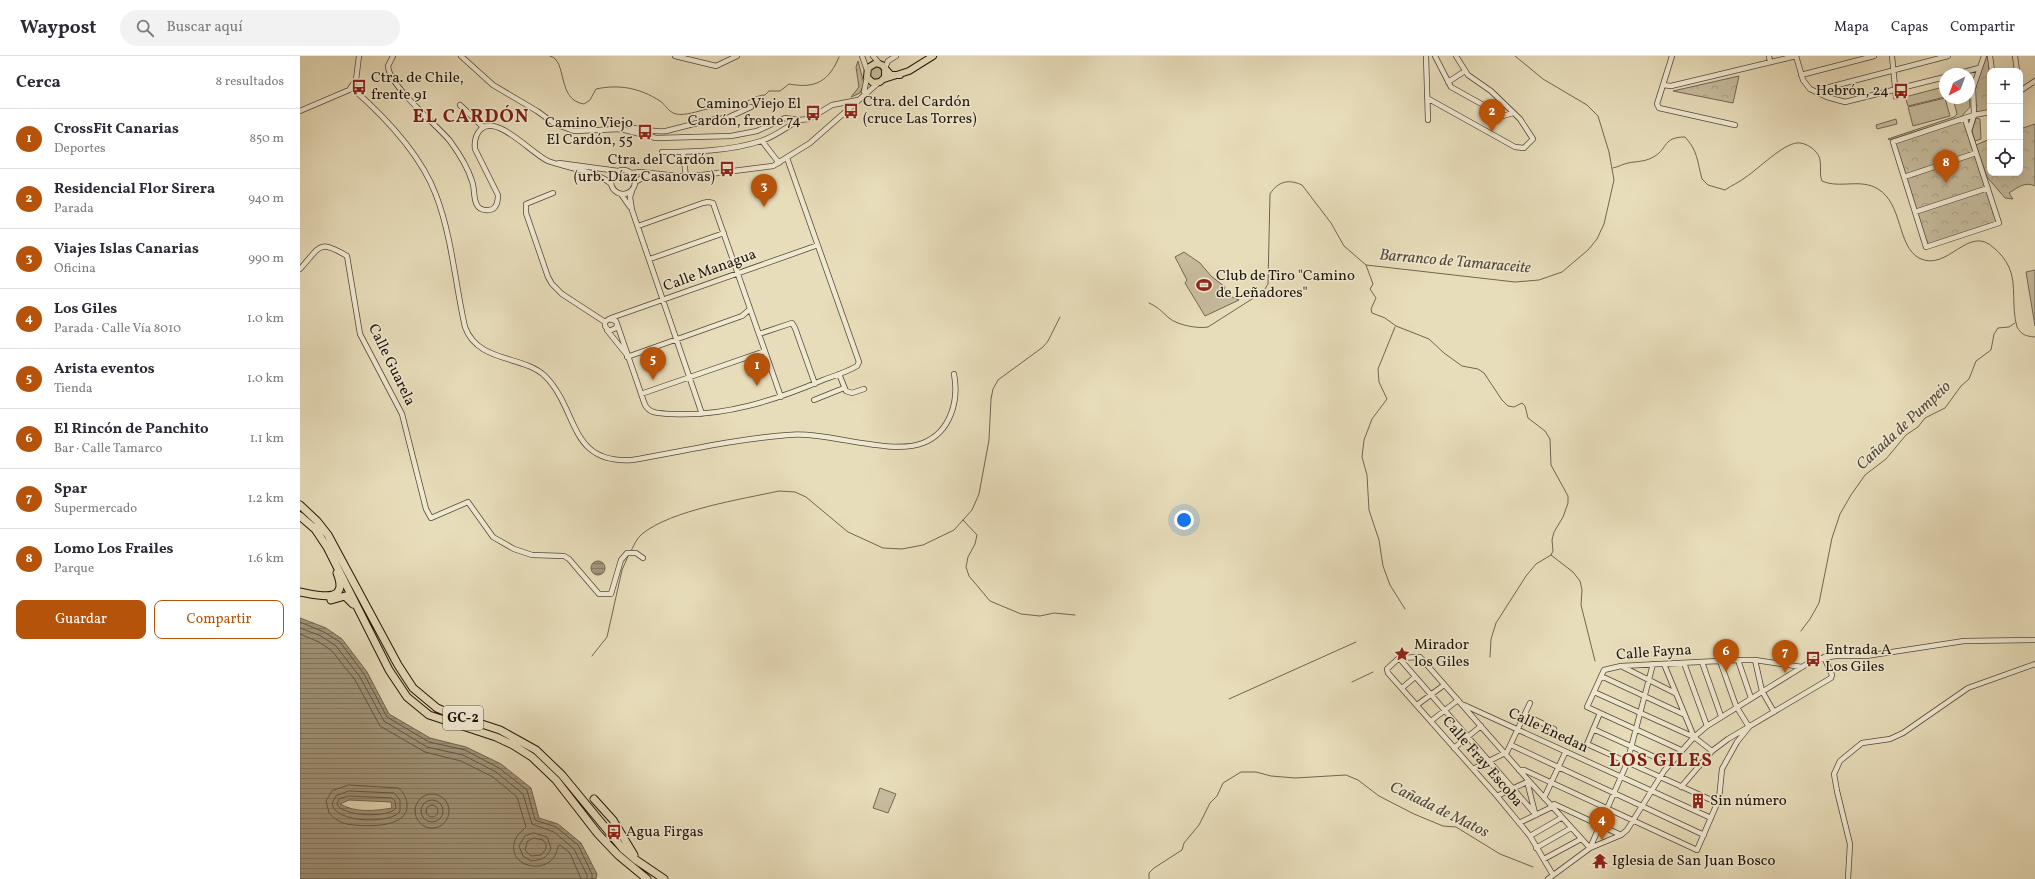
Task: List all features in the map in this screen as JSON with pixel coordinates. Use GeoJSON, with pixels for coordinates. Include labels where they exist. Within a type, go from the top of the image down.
{"type":"FeatureCollection","features":[{"type":"Feature","properties":{"kind":"highway","name":"GC-2"},"geometry":{"type":"LineString","coordinates":[[300,505],[317,521],[328,535],[406,680],[422,697],[437,708],[500,730],[536,750],[562,775],[623,848],[650,870],[664,879]]}},
{"type":"Feature","properties":{"kind":"highway","name":"GC-2"},"geometry":{"type":"LineString","coordinates":[[300,516],[319,535],[328,548],[399,686],[416,706],[429,715],[447,722],[496,737],[513,745],[532,757],[556,780],[598,834],[622,859],[647,879]]}},
{"type":"Feature","properties":{"kind":"highway"},"geometry":{"type":"LineString","coordinates":[[300,594],[330,597],[336,593],[340,584],[332,562],[306,521]]}},
{"type":"Feature","properties":{"kind":"highway"},"geometry":{"type":"LineString","coordinates":[[300,594],[323,600],[330,600],[340,596],[347,597],[364,620]]}},
{"type":"Feature","properties":{"kind":"highway"},"geometry":{"type":"LineString","coordinates":[[437,708],[498,724]]}},
{"type":"Feature","properties":{"kind":"highway"},"geometry":{"type":"LineString","coordinates":[[594,799],[613,820],[632,853],[650,870]]}},
{"type":"Feature","properties":{"kind":"highway"},"geometry":{"type":"LineString","coordinates":[[598,834],[603,844],[616,858],[641,879]]}},
{"type":"Feature","properties":{"kind":"main road"},"geometry":{"type":"LineString","coordinates":[[900,75],[891,75],[879,63],[870,66],[867,73],[870,81],[881,81],[900,75],[919,66],[933,56]]}},
{"type":"Feature","properties":{"kind":"main road"},"geometry":{"type":"LineString","coordinates":[[881,81],[886,75],[885,68]]}},
{"type":"Feature","properties":{"kind":"street"},"geometry":{"type":"LineString","coordinates":[[300,111],[338,96],[352,88],[356,80],[359,56]]}},
{"type":"Feature","properties":{"kind":"street"},"geometry":{"type":"LineString","coordinates":[[393,56],[388,66],[390,73],[405,94],[457,150],[472,180],[477,206],[487,211],[496,206],[498,201],[498,195],[475,149],[474,140],[476,135],[483,127],[495,125],[502,128],[540,157],[602,177],[610,184],[614,191],[621,194],[632,210]]}},
{"type":"Feature","properties":{"kind":"street"},"geometry":{"type":"LineString","coordinates":[[461,56],[493,85],[537,111],[555,124],[574,131],[630,130],[656,138],[731,136],[757,131],[785,118],[799,120],[812,118],[832,105],[858,100],[866,89],[867,73],[862,56]]}},
{"type":"Feature","properties":{"kind":"street"},"geometry":{"type":"LineString","coordinates":[[675,56],[694,62],[716,66],[737,56]]}},
{"type":"Feature","properties":{"kind":"street"},"geometry":{"type":"LineString","coordinates":[[693,56],[694,62]]}},
{"type":"Feature","properties":{"kind":"street"},"geometry":{"type":"LineString","coordinates":[[873,56],[879,63]]}},
{"type":"Feature","properties":{"kind":"street"},"geometry":{"type":"LineString","coordinates":[[885,68],[888,61],[896,56]]}},
{"type":"Feature","properties":{"kind":"street"},"geometry":{"type":"LineString","coordinates":[[1426,56],[1428,120]]}},
{"type":"Feature","properties":{"kind":"street"},"geometry":{"type":"LineString","coordinates":[[1435,56],[1448,82],[1455,89],[1503,116],[1513,113]]}},
{"type":"Feature","properties":{"kind":"street"},"geometry":{"type":"LineString","coordinates":[[1427,98],[1515,147],[1524,148],[1533,139],[1520,119],[1490,91],[1465,71],[1456,56]]}},
{"type":"Feature","properties":{"kind":"street"},"geometry":{"type":"LineString","coordinates":[[1672,56],[1657,104],[1659,108],[1735,125]]}},
{"type":"Feature","properties":{"kind":"street"},"geometry":{"type":"LineString","coordinates":[[1769,56],[1770,62]]}},
{"type":"Feature","properties":{"kind":"street"},"geometry":{"type":"LineString","coordinates":[[1663,86],[1670,86],[1796,56],[1800,75],[1806,84],[1817,93],[1845,102],[1939,78]]}},
{"type":"Feature","properties":{"kind":"street"},"geometry":{"type":"LineString","coordinates":[[1800,75],[1874,56]]}},
{"type":"Feature","properties":{"kind":"street"},"geometry":{"type":"LineString","coordinates":[[1892,56],[1896,97]]}},
{"type":"Feature","properties":{"kind":"street"},"geometry":{"type":"LineString","coordinates":[[1817,93],[1822,89],[1948,56]]}},
{"type":"Feature","properties":{"kind":"street"},"geometry":{"type":"LineString","coordinates":[[1969,131],[1974,115],[1973,88],[1984,56]]}},
{"type":"Feature","properties":{"kind":"street"},"geometry":{"type":"LineString","coordinates":[[1990,56],[1992,68]]}},
{"type":"Feature","properties":{"kind":"street"},"geometry":{"type":"LineString","coordinates":[[2015,56],[2017,68]]}},
{"type":"Feature","properties":{"kind":"street"},"geometry":{"type":"LineString","coordinates":[[1975,69],[1979,68]]}},
{"type":"Feature","properties":{"kind":"street"},"geometry":{"type":"LineString","coordinates":[[1448,82],[1465,71]]}},
{"type":"Feature","properties":{"kind":"street"},"geometry":{"type":"LineString","coordinates":[[556,163],[618,171],[625,170],[631,173],[642,172],[686,177],[766,168],[779,164],[821,135],[858,100],[881,81]]}},
{"type":"Feature","properties":{"kind":"street"},"geometry":{"type":"LineString","coordinates":[[2023,89],[2035,81]]}},
{"type":"Feature","properties":{"kind":"street"},"geometry":{"type":"LineString","coordinates":[[352,88],[369,102],[410,150],[418,160],[432,186],[446,227],[463,320],[471,340],[489,352],[543,374],[556,391],[578,434],[586,446],[602,457],[621,461],[632,460],[789,434],[822,436],[898,447],[912,446],[930,440],[948,421],[956,397],[954,374]]}},
{"type":"Feature","properties":{"kind":"street"},"geometry":{"type":"LineString","coordinates":[[460,105],[483,127]]}},
{"type":"Feature","properties":{"kind":"street"},"geometry":{"type":"LineString","coordinates":[[630,130],[632,128],[638,128],[659,132],[666,131],[710,120],[727,118],[751,107]]}},
{"type":"Feature","properties":{"kind":"street"},"geometry":{"type":"LineString","coordinates":[[1965,119],[1973,109]]}},
{"type":"Feature","properties":{"kind":"street"},"geometry":{"type":"LineString","coordinates":[[1965,119],[1999,223],[1926,246],[1893,142],[1974,115],[1987,113]]}},
{"type":"Feature","properties":{"kind":"street"},"geometry":{"type":"LineString","coordinates":[[662,152],[734,148],[762,141],[799,120]]}},
{"type":"Feature","properties":{"kind":"street"},"geometry":{"type":"LineString","coordinates":[[762,141],[779,164]]}},
{"type":"Feature","properties":{"kind":"street"},"geometry":{"type":"LineString","coordinates":[[683,152],[686,177]]}},
{"type":"Feature","properties":{"kind":"street"},"geometry":{"type":"LineString","coordinates":[[1904,177],[1976,153]]}},
{"type":"Feature","properties":{"kind":"street"},"geometry":{"type":"LineString","coordinates":[[553,193],[529,201],[526,204],[526,213],[548,277],[552,284],[562,294],[607,321],[613,319],[617,325],[648,411],[655,413],[702,414],[762,403],[781,397],[857,366],[859,362],[787,158]]}},
{"type":"Feature","properties":{"kind":"street"},"geometry":{"type":"LineString","coordinates":[[610,184],[612,176],[618,171]]}},
{"type":"Feature","properties":{"kind":"street"},"geometry":{"type":"LineString","coordinates":[[631,173],[635,182],[630,197],[632,210],[702,414]]}},
{"type":"Feature","properties":{"kind":"street"},"geometry":{"type":"LineString","coordinates":[[635,182],[646,176],[658,174]]}},
{"type":"Feature","properties":{"kind":"street"},"geometry":{"type":"LineString","coordinates":[[1915,212],[1988,188]]}},
{"type":"Feature","properties":{"kind":"street"},"geometry":{"type":"LineString","coordinates":[[621,194],[632,191]]}},
{"type":"Feature","properties":{"kind":"street"},"geometry":{"type":"LineString","coordinates":[[638,226],[702,203],[710,202],[714,204],[781,397]]}},
{"type":"Feature","properties":{"kind":"street"},"geometry":{"type":"LineString","coordinates":[[650,259],[724,233]]}},
{"type":"Feature","properties":{"kind":"street","name":"Calle Guarela"},"geometry":{"type":"LineString","coordinates":[[300,269],[318,249],[324,245],[330,246],[347,256],[360,334],[402,414],[426,510],[431,518],[468,502],[493,538],[514,549],[532,555],[564,556],[569,559],[598,594],[602,595],[611,594],[621,560],[627,553],[636,553],[643,558]]}},
{"type":"Feature","properties":{"kind":"street","name":"Calle Managua"},"geometry":{"type":"LineString","coordinates":[[607,321],[818,245]]}},
{"type":"Feature","properties":{"kind":"street"},"geometry":{"type":"LineString","coordinates":[[627,356],[742,316],[750,309]]}},
{"type":"Feature","properties":{"kind":"street"},"geometry":{"type":"LineString","coordinates":[[607,321],[606,329],[627,356]]}},
{"type":"Feature","properties":{"kind":"street"},"geometry":{"type":"LineString","coordinates":[[759,334],[792,323],[815,384]]}},
{"type":"Feature","properties":{"kind":"street"},"geometry":{"type":"LineString","coordinates":[[606,329],[613,330],[617,325]]}},
{"type":"Feature","properties":{"kind":"street"},"geometry":{"type":"LineString","coordinates":[[641,394],[765,351]]}},
{"type":"Feature","properties":{"kind":"street"},"geometry":{"type":"LineString","coordinates":[[839,374],[846,391],[852,393],[864,389]]}},
{"type":"Feature","properties":{"kind":"street"},"geometry":{"type":"LineString","coordinates":[[814,400],[844,388]]}},
{"type":"Feature","properties":{"kind":"street"},"geometry":{"type":"LineString","coordinates":[[1548,879],[1590,848],[1621,835],[1633,821],[1659,778],[1681,750],[1707,726],[1736,706],[1815,660],[1824,657],[1866,656],[1964,641],[2035,640]]}},
{"type":"Feature","properties":{"kind":"street"},"geometry":{"type":"LineString","coordinates":[[1399,658],[1420,657],[1561,818],[1590,848]]}},
{"type":"Feature","properties":{"kind":"street"},"geometry":{"type":"LineString","coordinates":[[1682,787],[1712,751],[1831,678],[1832,675],[1824,657]]}},
{"type":"Feature","properties":{"kind":"street"},"geometry":{"type":"LineString","coordinates":[[1399,658],[1536,815]]}},
{"type":"Feature","properties":{"kind":"street","name":"Calle Fray Escoba"},"geometry":{"type":"LineString","coordinates":[[1399,658],[1387,669],[1388,672],[1497,796],[1530,836],[1553,875]]}},
{"type":"Feature","properties":{"kind":"street"},"geometry":{"type":"LineString","coordinates":[[1738,660],[1751,698]]}},
{"type":"Feature","properties":{"kind":"street","name":"Calle Fayna"},"geometry":{"type":"LineString","coordinates":[[1601,676],[1604,670],[1621,666],[1738,660],[1755,660],[1802,667]]}},
{"type":"Feature","properties":{"kind":"street"},"geometry":{"type":"LineString","coordinates":[[1755,660],[1762,691],[1774,712]]}},
{"type":"Feature","properties":{"kind":"street"},"geometry":{"type":"LineString","coordinates":[[1720,661],[1736,706],[1749,728]]}},
{"type":"Feature","properties":{"kind":"street"},"geometry":{"type":"LineString","coordinates":[[1702,662],[1721,716]]}},
{"type":"Feature","properties":{"kind":"street"},"geometry":{"type":"LineString","coordinates":[[1684,663],[1707,726]]}},
{"type":"Feature","properties":{"kind":"street"},"geometry":{"type":"LineString","coordinates":[[1590,848],[1598,825],[1614,794],[1627,763],[1646,697],[1653,664]]}},
{"type":"Feature","properties":{"kind":"street"},"geometry":{"type":"LineString","coordinates":[[1664,664],[1683,714],[1694,737]]}},
{"type":"Feature","properties":{"kind":"street"},"geometry":{"type":"LineString","coordinates":[[1848,879],[1850,844],[1834,774],[1840,761],[1862,743],[1890,739],[1903,733],[1968,688],[2035,664]]}},
{"type":"Feature","properties":{"kind":"street"},"geometry":{"type":"LineString","coordinates":[[1621,666],[1675,693]]}},
{"type":"Feature","properties":{"kind":"street"},"geometry":{"type":"LineString","coordinates":[[1681,750],[1587,707],[1601,676],[1683,714]]}},
{"type":"Feature","properties":{"kind":"street"},"geometry":{"type":"LineString","coordinates":[[1402,688],[1415,677]]}},
{"type":"Feature","properties":{"kind":"street"},"geometry":{"type":"LineString","coordinates":[[1417,705],[1444,684]]}},
{"type":"Feature","properties":{"kind":"street"},"geometry":{"type":"LineString","coordinates":[[1594,692],[1694,737],[1712,751]]}},
{"type":"Feature","properties":{"kind":"street"},"geometry":{"type":"LineString","coordinates":[[1431,721],[1458,700]]}},
{"type":"Feature","properties":{"kind":"street"},"geometry":{"type":"LineString","coordinates":[[1473,769],[1505,754],[1511,745],[1530,703]]}},
{"type":"Feature","properties":{"kind":"street","name":"Calle Enedan"},"geometry":{"type":"LineString","coordinates":[[1462,704],[1565,753],[1711,818]]}},
{"type":"Feature","properties":{"kind":"street"},"geometry":{"type":"LineString","coordinates":[[1600,713],[1587,744],[1659,778],[1718,803]]}},
{"type":"Feature","properties":{"kind":"street"},"geometry":{"type":"LineString","coordinates":[[1525,715],[1554,730]]}},
{"type":"Feature","properties":{"kind":"street"},"geometry":{"type":"LineString","coordinates":[[1454,748],[1481,726]]}},
{"type":"Feature","properties":{"kind":"street"},"geometry":{"type":"LineString","coordinates":[[1519,770],[1524,770],[1697,850],[1718,803],[1722,769],[1734,746],[1749,728]]}},
{"type":"Feature","properties":{"kind":"street"},"geometry":{"type":"LineString","coordinates":[[1593,729],[1670,764]]}},
{"type":"Feature","properties":{"kind":"street"},"geometry":{"type":"LineString","coordinates":[[1511,745],[1704,835]]}},
{"type":"Feature","properties":{"kind":"street"},"geometry":{"type":"LineString","coordinates":[[1544,798],[1565,753]]}},
{"type":"Feature","properties":{"kind":"street"},"geometry":{"type":"LineString","coordinates":[[1497,796],[1529,781]]}},
{"type":"Feature","properties":{"kind":"street"},"geometry":{"type":"LineString","coordinates":[[1529,781],[1528,785],[1536,815]]}},
{"type":"Feature","properties":{"kind":"street"},"geometry":{"type":"LineString","coordinates":[[1519,823],[1552,807],[1554,804],[1621,835]]}},
{"type":"Feature","properties":{"kind":"street"},"geometry":{"type":"LineString","coordinates":[[1530,836],[1561,818]]}},
{"type":"Feature","properties":{"kind":"street"},"geometry":{"type":"LineString","coordinates":[[1536,848],[1570,828]]}},
{"type":"Feature","properties":{"kind":"street"},"geometry":{"type":"LineString","coordinates":[[1544,859],[1581,839]]}},
{"type":"Feature","properties":{"kind":"green space"},"geometry":{"type":"Polygon","coordinates":[[[1986,56],[1989,56],[1989,68],[1987,68],[1987,111],[1974,115],[1975,88],[1986,56]]]}},
{"type":"Feature","properties":{"kind":"green space"},"geometry":{"type":"Polygon","coordinates":[[[858,61],[864,84],[860,93],[851,97],[859,87],[856,67],[858,61]]]}},
{"type":"Feature","properties":{"kind":"green space"},"geometry":{"type":"Polygon","coordinates":[[[878,67],[881,68],[881,78],[874,79],[871,78],[870,71],[871,68],[878,67]]]}},
{"type":"Feature","properties":{"kind":"green space"},"geometry":{"type":"Polygon","coordinates":[[[1739,76],[1733,103],[1673,91],[1739,76]]]}},
{"type":"Feature","properties":{"kind":"green space"},"geometry":{"type":"Polygon","coordinates":[[[1939,88],[1939,98],[1908,106],[1905,97],[1939,88]]]}},
{"type":"Feature","properties":{"kind":"green space"},"geometry":{"type":"Polygon","coordinates":[[[1939,99],[1939,104],[1947,104],[1950,116],[1913,126],[1908,107],[1939,99]]]}},
{"type":"Feature","properties":{"kind":"green space"},"geometry":{"type":"Polygon","coordinates":[[[1954,104],[1970,104],[1970,107],[1961,117],[1889,140],[1888,139],[1954,117],[1957,114],[1954,104]]]}},
{"type":"Feature","properties":{"kind":"green space"},"geometry":{"type":"Polygon","coordinates":[[[1974,115],[1969,131],[1999,223],[1926,247],[1893,142],[1974,115]]]}},
{"type":"Feature","properties":{"kind":"green space"},"geometry":{"type":"Polygon","coordinates":[[[1976,118],[1980,119],[1981,139],[1975,141],[1972,131],[1976,118]]]}},
{"type":"Feature","properties":{"kind":"green space"},"geometry":{"type":"Polygon","coordinates":[[[1896,119],[1897,124],[1877,129],[1876,125],[1896,119]]]}},
{"type":"Feature","properties":{"kind":"green space"},"geometry":{"type":"Polygon","coordinates":[[[2035,124],[2035,186],[2028,184],[2021,186],[2009,193],[2013,199],[2005,198],[1987,177],[1976,145],[1987,140],[1987,176],[2023,176],[2023,128],[2035,124]]]}},
{"type":"Feature","properties":{"kind":"green space","name":"Club de Tiro \"Camino de Leñadores\""},"geometry":{"type":"Polygon","coordinates":[[[1184,252],[1200,263],[1211,276],[1225,287],[1223,293],[1239,300],[1205,316],[1185,283],[1187,280],[1175,257],[1184,252]]]}},
{"type":"Feature","properties":{"kind":"green space"},"geometry":{"type":"Polygon","coordinates":[[[2035,270],[2035,326],[2026,272],[2035,270]]]}},
{"type":"Feature","properties":{"kind":"green space"},"geometry":{"type":"Polygon","coordinates":[[[880,788],[896,794],[888,813],[873,808],[880,788]]]}},
{"type":"Feature","properties":{"kind":"water"},"geometry":{"type":"Polygon","coordinates":[[[595,561],[601,561],[605,565],[605,571],[601,575],[595,575],[591,571],[591,565],[595,561]]]}},
{"type":"Feature","properties":{"kind":"water"},"geometry":{"type":"Polygon","coordinates":[[[300,618],[326,628],[342,639],[367,672],[389,714],[430,738],[466,747],[501,764],[531,788],[539,818],[558,824],[581,843],[597,874],[596,879],[300,879],[300,618]],[[349,800],[340,804],[352,809],[372,810],[392,808],[391,802],[349,800]]]}},
{"type":"Feature","properties":{"kind":"waterway"},"geometry":{"type":"LineString","coordinates":[[550,56],[555,59],[559,65],[569,95],[575,101],[584,104],[590,100],[596,89],[613,87],[629,88],[645,93],[660,101],[671,112],[676,114],[687,114],[707,109],[734,107],[757,96],[765,95],[769,91],[780,91],[789,84],[814,84],[826,77],[831,72],[839,57]]}},
{"type":"Feature","properties":{"kind":"waterway","name":"Barranco de Tamaraceite"},"geometry":{"type":"LineString","coordinates":[[1149,303],[1177,323],[1188,326],[1208,327],[1263,292],[1268,284],[1270,194],[1277,186],[1284,182],[1293,182],[1302,185],[1331,223],[1344,246],[1366,265],[1515,282],[1539,280],[1562,272],[1588,250],[1597,239],[1604,224],[1614,180],[1609,152],[1598,116],[1587,105],[1543,79],[1515,56]]}},
{"type":"Feature","properties":{"kind":"waterway"},"geometry":{"type":"LineString","coordinates":[[1613,168],[1626,163],[1652,158],[1659,153],[1669,141],[1678,137],[1685,137],[1695,152],[1702,179],[1708,185],[1725,190],[1744,179],[1771,157],[1791,144],[1805,144],[1812,148],[1820,159],[1820,174],[1822,181],[1836,184],[1864,184],[1878,189],[1886,196],[1892,204],[1907,244],[1912,252],[1919,258],[1929,261],[1939,259],[1949,255],[1966,244],[1975,241],[1985,242],[1994,248],[2006,261],[2009,267],[2013,281],[2014,312],[2017,327],[2024,335],[2035,337]]}},
{"type":"Feature","properties":{"kind":"waterway"},"geometry":{"type":"LineString","coordinates":[[1366,265],[1373,284],[1370,289],[1376,298],[1371,309],[1372,313],[1385,318],[1396,326],[1429,339],[1444,353],[1462,366],[1478,369],[1484,373],[1502,400],[1508,406],[1514,407],[1522,403],[1525,406],[1528,418],[1545,431],[1550,439],[1551,465],[1568,496],[1568,503],[1563,517],[1554,532],[1552,540],[1553,551],[1551,555],[1536,564],[1526,576],[1496,623],[1491,639],[1490,657]]}},
{"type":"Feature","properties":{"kind":"waterway","name":"Barranco de Tamaraceite"},"geometry":{"type":"LineString","coordinates":[[631,551],[642,534],[671,518],[708,506],[779,491],[795,492],[806,497],[848,532],[883,548],[902,549],[923,545],[954,530],[972,510],[979,494],[989,440],[991,399],[993,389],[998,380],[1043,347],[1048,341],[1060,317]]}},
{"type":"Feature","properties":{"kind":"waterway","name":"Cañada de Pumpeio"},"geometry":{"type":"LineString","coordinates":[[1801,631],[1819,603],[1832,538],[1840,514],[1851,495],[1865,475],[1886,459],[1906,435],[1918,427],[1925,418],[1945,408],[1961,386],[1969,379],[1976,361],[1991,350],[1994,334],[1998,328],[2009,327],[2015,323]]}},
{"type":"Feature","properties":{"kind":"waterway"},"geometry":{"type":"LineString","coordinates":[[1395,327],[1378,369],[1379,382],[1387,399],[1372,419],[1364,440],[1362,457],[1367,475],[1369,510],[1379,540],[1383,566],[1390,585],[1405,609]]}},
{"type":"Feature","properties":{"kind":"waterway"},"geometry":{"type":"LineString","coordinates":[[963,520],[977,535],[975,544],[968,557],[966,567],[969,576],[990,601],[1021,614],[1040,616],[1054,613],[1075,615]]}},
{"type":"Feature","properties":{"kind":"waterway","name":"Barranco de Tamaraceite"},"geometry":{"type":"LineString","coordinates":[[592,656],[607,637],[622,570],[629,554]]}},
{"type":"Feature","properties":{"kind":"waterway"},"geometry":{"type":"LineString","coordinates":[[1551,555],[1573,572],[1580,581],[1582,590],[1581,605],[1595,661]]}},
{"type":"Feature","properties":{"kind":"waterway"},"geometry":{"type":"LineString","coordinates":[[1229,699],[1356,642]]}},
{"type":"Feature","properties":{"kind":"waterway"},"geometry":{"type":"LineString","coordinates":[[1352,682],[1373,672]]}},
{"type":"Feature","properties":{"kind":"waterway","name":"Cañada de Matos"},"geometry":{"type":"LineString","coordinates":[[1149,879],[1149,873],[1154,868],[1182,850],[1184,843],[1199,825],[1210,803],[1217,796],[1223,783],[1241,772],[1256,772],[1271,776],[1295,778],[1346,775],[1358,780],[1379,796],[1414,814],[1443,826],[1456,827],[1500,854],[1533,867]]}},
{"type":"Feature","properties":{"kind":"place","name":"Ctra. de Chile, frente 91"},"geometry":{"type":"Point","coordinates":[359,87]}},
{"type":"Feature","properties":{"kind":"place","name":"Hebrón, 24"},"geometry":{"type":"Point","coordinates":[1901,91]}},
{"type":"Feature","properties":{"kind":"place","name":"Ctra. del Cardón (cruce Las Torres)"},"geometry":{"type":"Point","coordinates":[851,111]}},
{"type":"Feature","properties":{"kind":"place","name":"Camino Viejo El Cardón, frente 74"},"geometry":{"type":"Point","coordinates":[813,113]}},
{"type":"Feature","properties":{"kind":"place","name":"Camino Viejo El Cardón, 55"},"geometry":{"type":"Point","coordinates":[645,132]}},
{"type":"Feature","properties":{"kind":"place","name":"Residencial Flor Sirera"},"geometry":{"type":"Point","coordinates":[1492,132]}},
{"type":"Feature","properties":{"kind":"place","name":"Ctra. del Cardón (urb. Díaz Casanovas)"},"geometry":{"type":"Point","coordinates":[727,169]}},
{"type":"Feature","properties":{"kind":"place","name":"Lomo Los Frailes"},"geometry":{"type":"Point","coordinates":[1946,183]}},
{"type":"Feature","properties":{"kind":"place","name":"Viajes Islas Canarias"},"geometry":{"type":"Point","coordinates":[764,207]}},
{"type":"Feature","properties":{"kind":"place","name":"Club de Tiro \"Camino de Leñadores\""},"geometry":{"type":"Point","coordinates":[1204,285]}},
{"type":"Feature","properties":{"kind":"place","name":"Arista eventos"},"geometry":{"type":"Point","coordinates":[653,380]}},
{"type":"Feature","properties":{"kind":"place","name":"CrossFit Canarias"},"geometry":{"type":"Point","coordinates":[757,386]}},
{"type":"Feature","properties":{"kind":"place","name":"Mirador los Giles"},"geometry":{"type":"Point","coordinates":[1402,654]}},
{"type":"Feature","properties":{"kind":"place","name":"Entrada A Los Giles"},"geometry":{"type":"Point","coordinates":[1813,659]}},
{"type":"Feature","properties":{"kind":"place","name":"El Rincón de Panchito"},"geometry":{"type":"Point","coordinates":[1726,672]}},
{"type":"Feature","properties":{"kind":"place","name":"Spar"},"geometry":{"type":"Point","coordinates":[1785,673]}},
{"type":"Feature","properties":{"kind":"place","name":"Sin número"},"geometry":{"type":"Point","coordinates":[1698,801]}},
{"type":"Feature","properties":{"kind":"place","name":"Agua Firgas"},"geometry":{"type":"Point","coordinates":[614,832]}},
{"type":"Feature","properties":{"kind":"place","name":"Los Giles"},"geometry":{"type":"Point","coordinates":[1602,840]}},
{"type":"Feature","properties":{"kind":"place","name":"Iglesia de San Juan Bosco"},"geometry":{"type":"Point","coordinates":[1600,861]}},
{"type":"Feature","properties":{"kind":"district","name":"EL CARDÓN"},"geometry":{"type":"Point","coordinates":[471,117]}},
{"type":"Feature","properties":{"kind":"district","name":"LOS GILES"},"geometry":{"type":"Point","coordinates":[1661,761]}}]}
